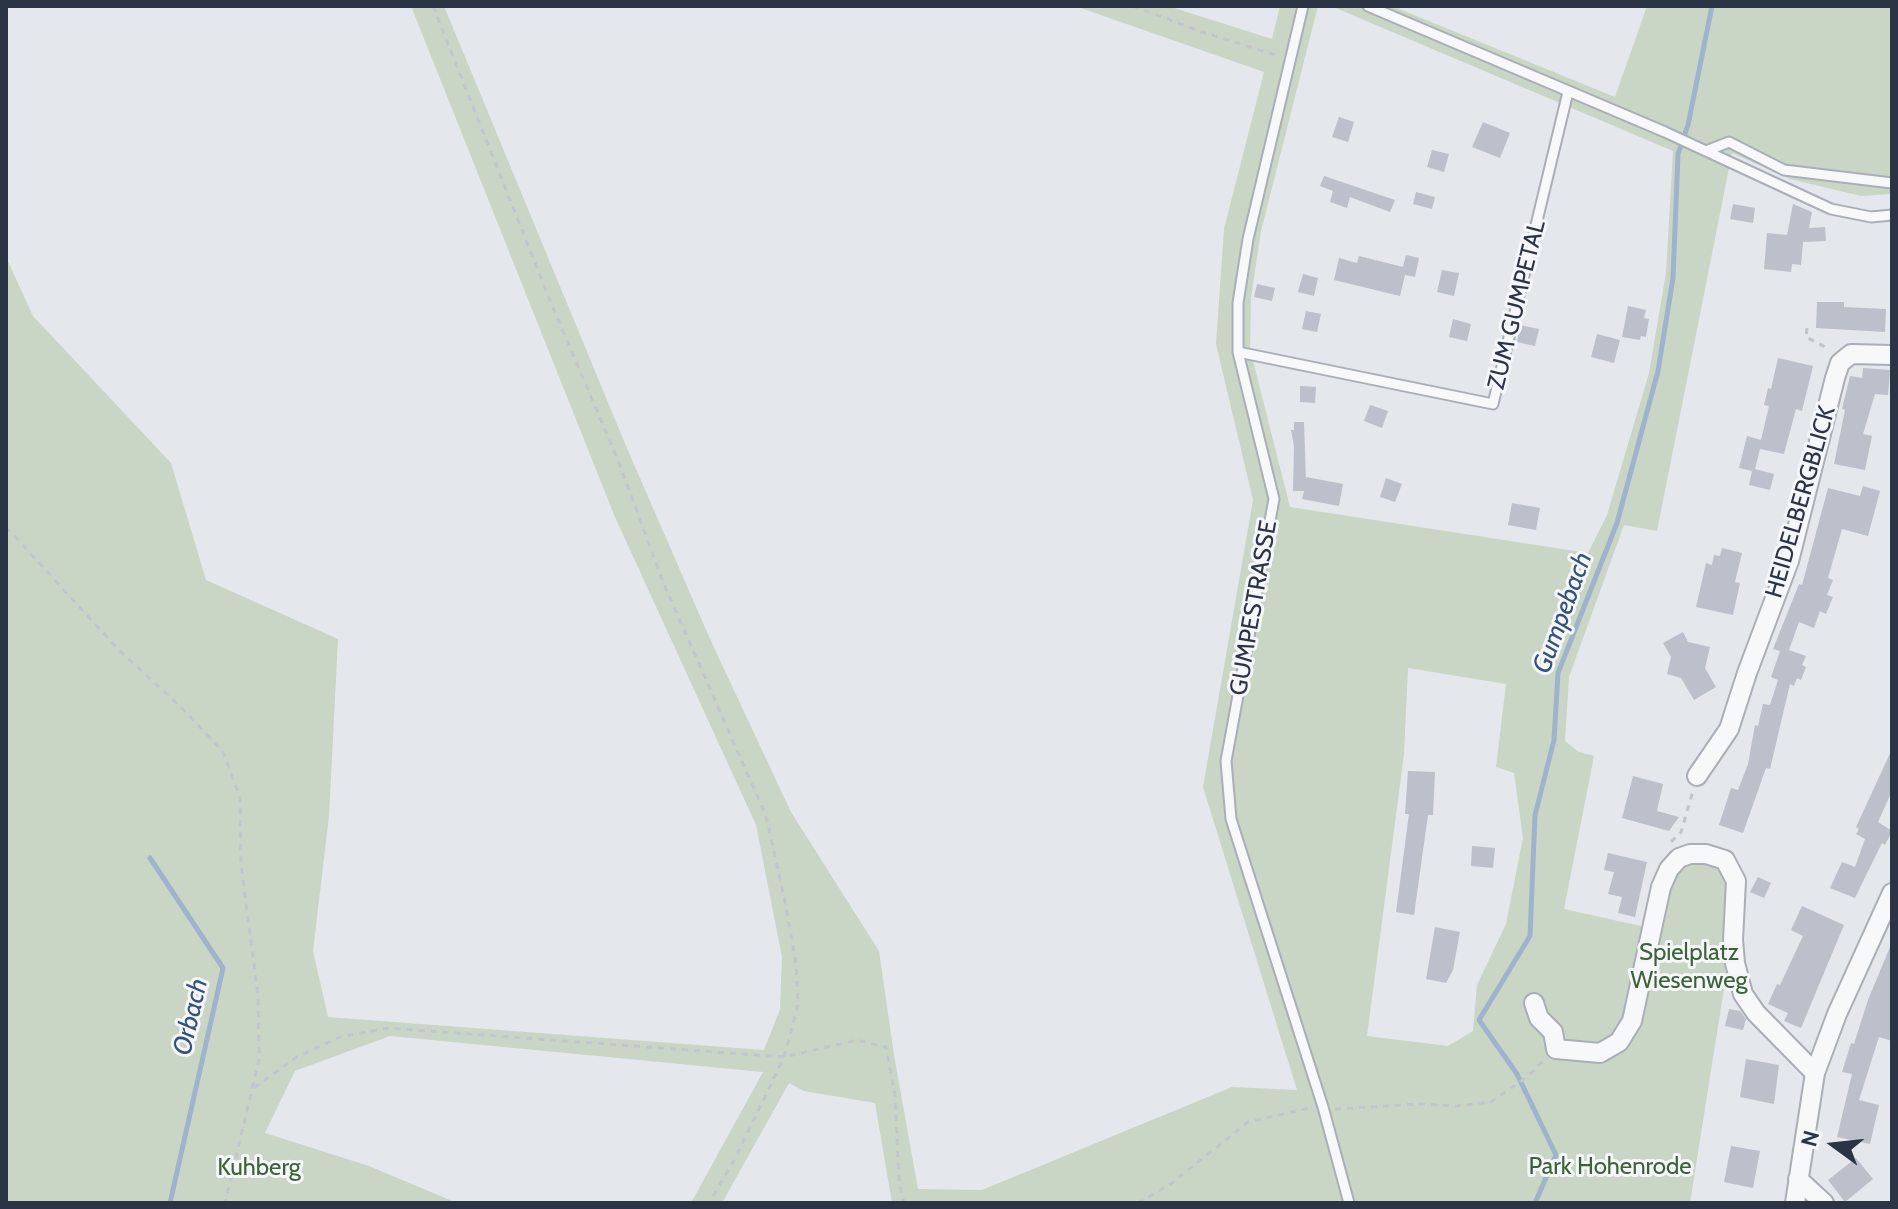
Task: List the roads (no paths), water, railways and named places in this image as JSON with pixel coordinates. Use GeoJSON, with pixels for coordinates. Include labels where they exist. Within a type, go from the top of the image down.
{"type":"FeatureCollection","features":[{"type":"Feature","properties":{"kind":"street","name":"HEIDELBERGBLICK"},"geometry":{"type":"LineString","coordinates":[[1697,776],[1729,729],[1789,561],[1840,363],[1851,354],[1892,355]]}},
{"type":"Feature","properties":{"kind":"street"},"geometry":{"type":"LineString","coordinates":[[1534,1003],[1539,1018],[1553,1032],[1556,1049],[1600,1053],[1619,1042],[1632,1021],[1661,887],[1669,869],[1679,858],[1706,854],[1725,860],[1736,881],[1733,940],[1743,994],[1756,1013],[1815,1073]]}},
{"type":"Feature","properties":{"kind":"street"},"geometry":{"type":"LineString","coordinates":[[1795,1203],[1815,1073],[1837,1014],[1892,893]]}},
{"type":"Feature","properties":{"kind":"street"},"geometry":{"type":"LineString","coordinates":[[1798,1179],[1824,1203]]}},
{"type":"Feature","properties":{"kind":"lane","name":"GUMPESTRASSE"},"geometry":{"type":"LineString","coordinates":[[1303,6],[1248,239],[1238,303],[1238,352],[1274,499],[1226,761],[1231,819],[1323,1106],[1349,1203]]}},
{"type":"Feature","properties":{"kind":"lane"},"geometry":{"type":"LineString","coordinates":[[1368,6],[1665,132],[1831,209],[1871,217],[1892,215]]}},
{"type":"Feature","properties":{"kind":"lane","name":"ZUM GUMPETAL"},"geometry":{"type":"LineString","coordinates":[[1238,352],[1493,404],[1568,92]]}},
{"type":"Feature","properties":{"kind":"lane"},"geometry":{"type":"LineString","coordinates":[[1704,150],[1729,142],[1784,170],[1892,183]]}},
{"type":"Feature","properties":{"kind":"waterway","name":"Gumpebach"},"geometry":{"type":"LineString","coordinates":[[1535,1203],[1556,1155],[1517,1074],[1479,1020],[1530,936],[1535,815],[1554,740],[1558,673],[1617,523],[1658,371],[1673,278],[1678,154],[1688,125],[1712,6]]}},
{"type":"Feature","properties":{"kind":"waterway","name":"Orbach"},"geometry":{"type":"LineString","coordinates":[[150,858],[223,968],[170,1203]]}},
{"type":"Feature","properties":{"kind":"park label","name":"Spielplatz Wiesenweg"},"geometry":{"type":"Point","coordinates":[1689,967]}},
{"type":"Feature","properties":{"kind":"park label","name":"Park Hohenrode"},"geometry":{"type":"Point","coordinates":[1610,1167]}},
{"type":"Feature","properties":{"kind":"park label","name":"Kuhberg"},"geometry":{"type":"Point","coordinates":[259,1168]}}]}
